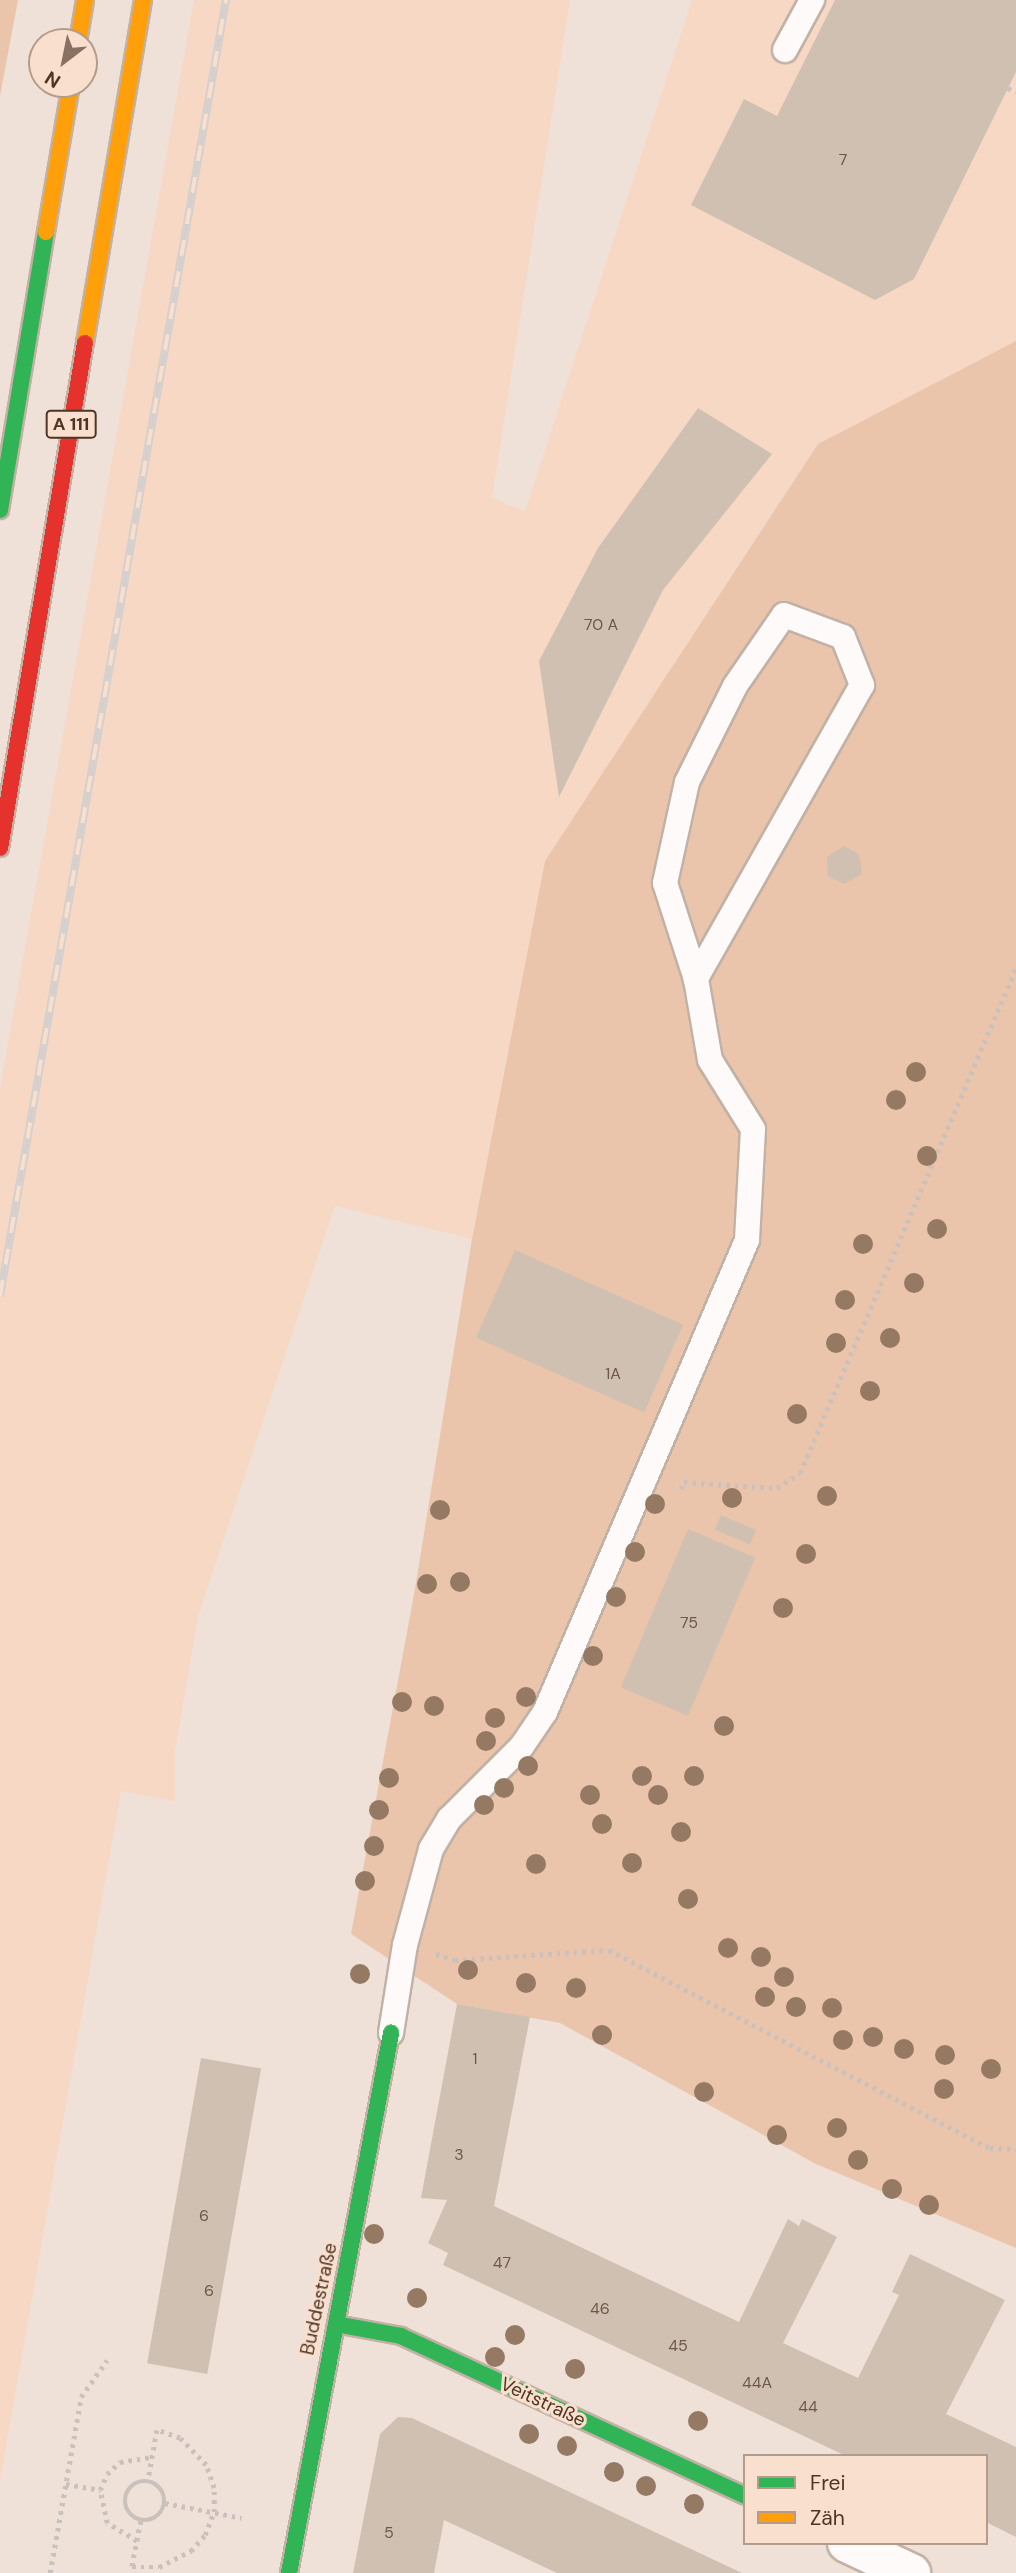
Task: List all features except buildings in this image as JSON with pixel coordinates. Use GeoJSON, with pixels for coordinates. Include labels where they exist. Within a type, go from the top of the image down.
{"type":"FeatureCollection","features":[{"type":"Feature","properties":{"kind":"main road"},"geometry":{"type":"LineString","coordinates":[[80,28],[85,0]]}},
{"type":"Feature","properties":{"kind":"main road","name":"A 111"},"geometry":{"type":"LineString","coordinates":[[0,848],[143,0]]}},
{"type":"Feature","properties":{"kind":"main road","name":"A 111"},"geometry":{"type":"LineString","coordinates":[[0,510],[69,98]]}},
{"type":"Feature","properties":{"kind":"main road","name":"Buddestraße"},"geometry":{"type":"LineString","coordinates":[[289,2573],[391,2033]]}},
{"type":"Feature","properties":{"kind":"main road","name":"Veitstraße"},"geometry":{"type":"LineString","coordinates":[[336,2324],[401,2336],[743,2495]]}},
{"type":"Feature","properties":{"kind":"street"},"geometry":{"type":"LineString","coordinates":[[851,2545],[911,2573]]}},
{"type":"Feature","properties":{"kind":"lane"},"geometry":{"type":"LineString","coordinates":[[785,50],[812,0]]}},
{"type":"Feature","properties":{"kind":"lane"},"geometry":{"type":"LineString","coordinates":[[391,2033],[405,1945],[431,1849],[449,1819],[522,1746],[544,1712],[747,1240],[753,1129],[710,1060],[696,979],[665,883],[687,782],[735,685],[784,615],[843,636],[862,685],[696,979]]}},
{"type":"Feature","properties":{"kind":"path"},"geometry":{"type":"LineString","coordinates":[[1008,88],[1016,93]]}},
{"type":"Feature","properties":{"kind":"path"},"geometry":{"type":"LineString","coordinates":[[678,1494],[684,1482],[777,1488],[800,1473],[1016,968]]}},
{"type":"Feature","properties":{"kind":"path"},"geometry":{"type":"LineString","coordinates":[[405,1945],[455,1960],[609,1950],[990,2148],[1016,2149]]}},
{"type":"Feature","properties":{"kind":"path"},"geometry":{"type":"LineString","coordinates":[[50,2573],[81,2397],[107,2360]]}},
{"type":"Feature","properties":{"kind":"path"},"geometry":{"type":"LineString","coordinates":[[141,2521],[132,2567],[173,2563],[200,2542],[214,2512],[211,2476],[189,2444],[157,2430],[148,2480]]}},
{"type":"Feature","properties":{"kind":"path"},"geometry":{"type":"LineString","coordinates":[[137,2541],[107,2523],[100,2490],[107,2474],[120,2462],[151,2457]]}},
{"type":"Feature","properties":{"kind":"path"},"geometry":{"type":"LineString","coordinates":[[141,2521],[159,2515],[165,2503],[163,2492],[148,2480]]}},
{"type":"Feature","properties":{"kind":"path"},"geometry":{"type":"LineString","coordinates":[[141,2521],[125,2508],[125,2494],[134,2483],[148,2480]]}},
{"type":"Feature","properties":{"kind":"path"},"geometry":{"type":"LineString","coordinates":[[66,2484],[100,2490]]}},
{"type":"Feature","properties":{"kind":"path"},"geometry":{"type":"LineString","coordinates":[[165,2503],[242,2518]]}},
{"type":"Feature","properties":{"kind":"shaded area"},"geometry":{"type":"Polygon","coordinates":[[[0,0],[18,0],[0,96],[0,0]]]}},
{"type":"Feature","properties":{"kind":"shaded area"},"geometry":{"type":"Polygon","coordinates":[[[194,0],[570,0],[492,498],[525,511],[692,0],[1016,0],[1016,341],[818,444],[545,861],[472,1239],[335,1206],[198,1617],[175,1751],[175,1801],[121,1791],[0,2481],[0,1088],[194,0]]]}},
{"type":"Feature","properties":{"kind":"shaded area"},"geometry":{"type":"Polygon","coordinates":[[[1016,341],[1016,2248],[816,2164],[560,2023],[457,2004],[351,1934],[415,1589],[472,1239],[545,861],[818,444],[1016,341]]]}},
{"type":"Feature","properties":{"kind":"railway"},"geometry":{"type":"LineString","coordinates":[[0,1296],[226,0]]}},
{"type":"Feature","properties":{"kind":"traffic: fast"},"geometry":{"type":"LineString","coordinates":[[0,510],[46,232]]}},
{"type":"Feature","properties":{"kind":"traffic: fast"},"geometry":{"type":"LineString","coordinates":[[289,2573],[391,2033]]}},
{"type":"Feature","properties":{"kind":"traffic: fast"},"geometry":{"type":"LineString","coordinates":[[336,2324],[401,2336],[743,2495]]}},
{"type":"Feature","properties":{"kind":"traffic: slow"},"geometry":{"type":"LineString","coordinates":[[80,28],[85,0]]}},
{"type":"Feature","properties":{"kind":"traffic: slow"},"geometry":{"type":"LineString","coordinates":[[85,343],[143,0]]}},
{"type":"Feature","properties":{"kind":"traffic: slow"},"geometry":{"type":"LineString","coordinates":[[46,232],[69,98]]}},
{"type":"Feature","properties":{"kind":"traffic: jam"},"geometry":{"type":"LineString","coordinates":[[0,848],[85,343]]}}]}
